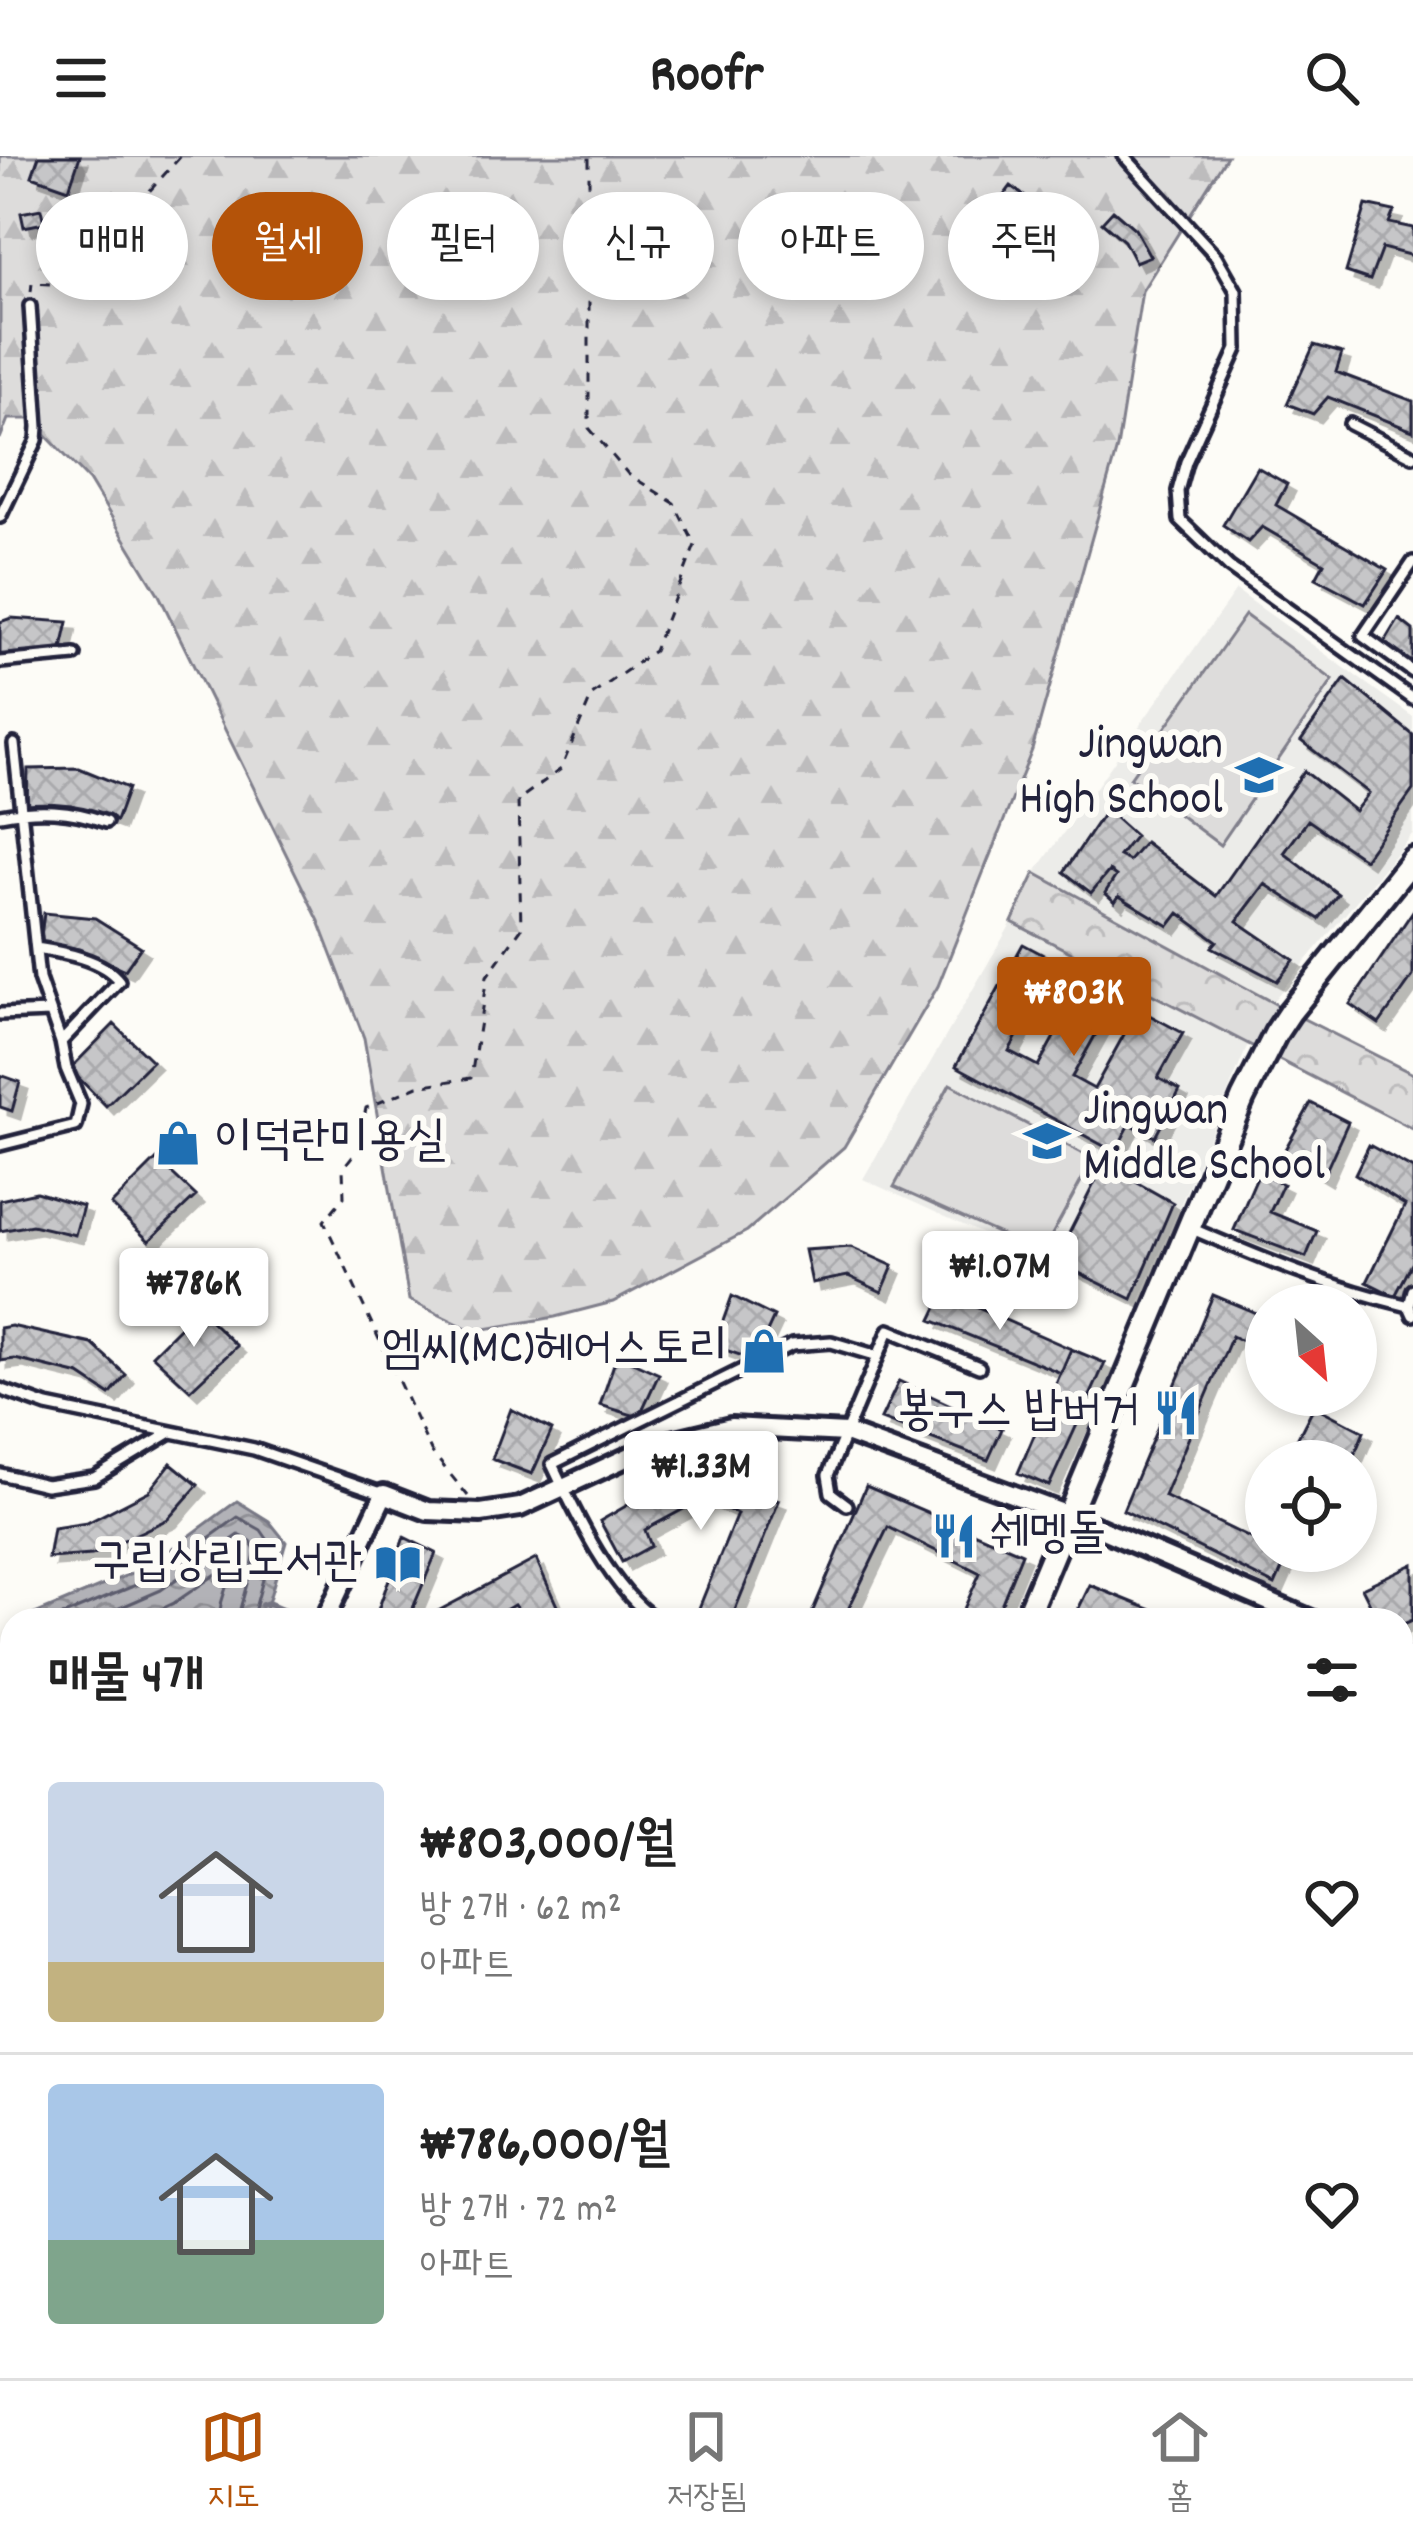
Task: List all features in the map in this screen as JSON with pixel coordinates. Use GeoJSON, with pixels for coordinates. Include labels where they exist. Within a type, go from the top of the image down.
{"type":"FeatureCollection","features":[{"type":"Feature","properties":{"kind":"street"},"geometry":{"type":"LineString","coordinates":[[1030,1608],[1244,1098],[1276,1034],[1413,859]]}},
{"type":"Feature","properties":{"kind":"street"},"geometry":{"type":"LineString","coordinates":[[330,1608],[384,1494],[428,1511],[482,1514],[520,1507],[652,1446],[731,1427],[846,1433],[1068,1515],[1277,1608]]}},
{"type":"Feature","properties":{"kind":"lane"},"geometry":{"type":"LineString","coordinates":[[1124,156],[1216,256],[1236,291],[1237,349],[1186,462],[1178,491],[1180,520],[1229,567],[1413,699]]}},
{"type":"Feature","properties":{"kind":"lane"},"geometry":{"type":"LineString","coordinates":[[0,517],[37,440],[30,305]]}},
{"type":"Feature","properties":{"kind":"lane"},"geometry":{"type":"LineString","coordinates":[[1350,424],[1413,456]]}},
{"type":"Feature","properties":{"kind":"lane"},"geometry":{"type":"LineString","coordinates":[[1413,562],[1363,636],[1413,672]]}},
{"type":"Feature","properties":{"kind":"lane"},"geometry":{"type":"LineString","coordinates":[[0,662],[75,655]]}},
{"type":"Feature","properties":{"kind":"lane"},"geometry":{"type":"LineString","coordinates":[[0,1145],[76,1126],[81,1104],[39,979],[14,744]]}},
{"type":"Feature","properties":{"kind":"lane"},"geometry":{"type":"LineString","coordinates":[[0,815],[75,811],[106,823]]}},
{"type":"Feature","properties":{"kind":"lane"},"geometry":{"type":"LineString","coordinates":[[36,948],[112,971],[119,980],[61,1042]]}},
{"type":"Feature","properties":{"kind":"lane"},"geometry":{"type":"LineString","coordinates":[[0,1014],[50,1012]]}},
{"type":"Feature","properties":{"kind":"lane"},"geometry":{"type":"LineString","coordinates":[[1190,1228],[1328,1284]]}},
{"type":"Feature","properties":{"kind":"lane"},"geometry":{"type":"LineString","coordinates":[[1377,1300],[1411,1311],[1413,1290]]}},
{"type":"Feature","properties":{"kind":"lane"},"geometry":{"type":"LineString","coordinates":[[848,1505],[832,1493],[828,1475],[889,1330],[980,1367]]}},
{"type":"Feature","properties":{"kind":"lane"},"geometry":{"type":"LineString","coordinates":[[639,1608],[617,1584],[552,1464],[792,1345],[832,1342],[878,1356]]}},
{"type":"Feature","properties":{"kind":"lane"},"geometry":{"type":"LineString","coordinates":[[0,1389],[47,1406],[254,1449],[384,1494]]}},
{"type":"Feature","properties":{"kind":"lane"},"geometry":{"type":"LineString","coordinates":[[0,1474],[46,1485],[94,1478],[171,1432]]}},
{"type":"Feature","properties":{"kind":"path"},"geometry":{"type":"LineString","coordinates":[[30,305],[32,283],[82,286],[116,262],[145,196],[181,156]]}},
{"type":"Feature","properties":{"kind":"path"},"geometry":{"type":"LineString","coordinates":[[472,1502],[431,1451],[324,1221],[344,1197],[343,1168],[357,1150],[366,1108],[418,1086],[471,1078],[487,976],[521,929],[518,800],[561,770],[592,695],[655,651],[695,545],[674,503],[628,474],[589,428],[589,156]]}},
{"type":"Feature","properties":{"kind":"shaded area","name":"Jingwan High School"},"geometry":{"type":"Polygon","coordinates":[[[1236,590],[1413,717],[1413,833],[1272,1002],[1035,873],[1236,590]]]}},
{"type":"Feature","properties":{"kind":"shaded area","name":"Jingwan Middle School"},"geometry":{"type":"Polygon","coordinates":[[[1012,922],[1248,1045],[1138,1305],[863,1179],[1012,922]]]}},
{"type":"Feature","properties":{"kind":"green space"},"geometry":{"type":"Polygon","coordinates":[[[0,156],[1227,156],[1142,291],[1117,448],[1032,750],[938,986],[844,1147],[747,1231],[613,1302],[555,1317],[473,1331],[409,1300],[364,1038],[319,921],[159,595],[89,480],[30,419],[8,419],[0,439],[0,156]]]}},
{"type":"Feature","properties":{"kind":"green space"},"geometry":{"type":"Polygon","coordinates":[[[1245,615],[1333,680],[1220,845],[1130,778],[1245,615]]]}},
{"type":"Feature","properties":{"kind":"green space"},"geometry":{"type":"Polygon","coordinates":[[[1035,873],[1413,1074],[1413,1129],[1012,922],[1035,873]]]}},
{"type":"Feature","properties":{"kind":"green space"},"geometry":{"type":"Polygon","coordinates":[[[950,1084],[1093,1159],[1042,1253],[894,1187],[950,1084]]]}},
{"type":"Feature","properties":{"kind":"water"},"geometry":{"type":"Polygon","coordinates":[[[237,1501],[269,1521],[286,1542],[267,1608],[49,1608],[149,1566],[237,1501]]]}},
{"type":"Feature","properties":{"kind":"building"},"geometry":{"type":"Polygon","coordinates":[[[39,156],[80,156],[69,189],[32,176],[39,156]]]}},
{"type":"Feature","properties":{"kind":"building"},"geometry":{"type":"Polygon","coordinates":[[[1366,205],[1394,211],[1389,223],[1413,228],[1413,256],[1382,248],[1370,280],[1346,272],[1366,205]]]}},
{"type":"Feature","properties":{"kind":"building"},"geometry":{"type":"Polygon","coordinates":[[[36,210],[36,225],[24,227],[21,213],[36,210]]]}},
{"type":"Feature","properties":{"kind":"building"},"geometry":{"type":"Polygon","coordinates":[[[1113,210],[1135,229],[1150,256],[1135,262],[1124,241],[1102,222],[1113,210]]]}},
{"type":"Feature","properties":{"kind":"building"},"geometry":{"type":"Polygon","coordinates":[[[1314,345],[1342,353],[1336,372],[1413,401],[1413,431],[1328,397],[1313,414],[1287,404],[1314,345]]]}},
{"type":"Feature","properties":{"kind":"building"},"geometry":{"type":"Polygon","coordinates":[[[1257,467],[1287,484],[1276,505],[1387,570],[1365,604],[1316,578],[1324,563],[1262,527],[1248,542],[1223,525],[1257,467]]]}},
{"type":"Feature","properties":{"kind":"building"},"geometry":{"type":"Polygon","coordinates":[[[11,618],[68,622],[61,653],[0,657],[0,622],[11,618]]]}},
{"type":"Feature","properties":{"kind":"building"},"geometry":{"type":"Polygon","coordinates":[[[1399,619],[1413,630],[1413,665],[1384,644],[1399,619]]]}},
{"type":"Feature","properties":{"kind":"building"},"geometry":{"type":"Polygon","coordinates":[[[1345,679],[1413,735],[1413,790],[1364,859],[1308,820],[1284,853],[1338,894],[1319,919],[1265,884],[1237,921],[1294,960],[1277,981],[1212,947],[1217,941],[1179,913],[1169,926],[1119,896],[1115,902],[1105,893],[1116,876],[1109,871],[1091,893],[1064,872],[1106,810],[1135,836],[1119,856],[1129,861],[1145,842],[1216,896],[1304,771],[1355,811],[1369,793],[1301,741],[1345,679]]]}},
{"type":"Feature","properties":{"kind":"building"},"geometry":{"type":"Polygon","coordinates":[[[79,768],[128,788],[116,821],[71,805],[27,806],[28,769],[79,768]]]}},
{"type":"Feature","properties":{"kind":"building"},"geometry":{"type":"Polygon","coordinates":[[[1413,911],[1413,976],[1379,1024],[1350,1004],[1413,911]]]}},
{"type":"Feature","properties":{"kind":"building"},"geometry":{"type":"Polygon","coordinates":[[[44,913],[95,918],[141,947],[125,970],[79,949],[40,944],[44,913]]]}},
{"type":"Feature","properties":{"kind":"building"},"geometry":{"type":"Polygon","coordinates":[[[1023,944],[1057,962],[1009,1051],[1038,1066],[1085,981],[1116,998],[1072,1077],[1094,1089],[1138,1009],[1183,1033],[1158,1078],[1180,1090],[1155,1137],[1130,1124],[1115,1152],[956,1066],[1023,944]]]}},
{"type":"Feature","properties":{"kind":"building"},"geometry":{"type":"Polygon","coordinates":[[[114,1024],[152,1061],[106,1106],[70,1069],[114,1024]]]}},
{"type":"Feature","properties":{"kind":"building"},"geometry":{"type":"Polygon","coordinates":[[[0,1075],[20,1082],[12,1111],[0,1107],[0,1075]]]}},
{"type":"Feature","properties":{"kind":"building"},"geometry":{"type":"Polygon","coordinates":[[[1311,1103],[1348,1122],[1323,1177],[1283,1153],[1311,1103]]]}},
{"type":"Feature","properties":{"kind":"building"},"geometry":{"type":"Polygon","coordinates":[[[1369,1145],[1413,1169],[1413,1262],[1395,1296],[1367,1282],[1405,1205],[1355,1174],[1369,1145]]]}},
{"type":"Feature","properties":{"kind":"building"},"geometry":{"type":"Polygon","coordinates":[[[157,1159],[196,1196],[149,1241],[111,1205],[157,1159]]]}},
{"type":"Feature","properties":{"kind":"building"},"geometry":{"type":"Polygon","coordinates":[[[1104,1164],[1173,1203],[1132,1299],[1055,1261],[1104,1164]]]}},
{"type":"Feature","properties":{"kind":"building"},"geometry":{"type":"Polygon","coordinates":[[[1259,1172],[1283,1184],[1270,1212],[1317,1231],[1306,1257],[1234,1230],[1259,1172]]]}},
{"type":"Feature","properties":{"kind":"building"},"geometry":{"type":"Polygon","coordinates":[[[36,1192],[83,1206],[75,1235],[32,1225],[0,1231],[0,1200],[36,1192]]]}},
{"type":"Feature","properties":{"kind":"building"},"geometry":{"type":"Polygon","coordinates":[[[851,1247],[893,1266],[882,1292],[848,1276],[812,1283],[805,1250],[851,1247]]]}},
{"type":"Feature","properties":{"kind":"building"},"geometry":{"type":"Polygon","coordinates":[[[944,1293],[1071,1349],[1061,1373],[931,1320],[944,1293]]]}},
{"type":"Feature","properties":{"kind":"building"},"geometry":{"type":"Polygon","coordinates":[[[1213,1295],[1245,1308],[1245,1342],[1232,1336],[1164,1496],[1245,1536],[1245,1570],[1123,1510],[1213,1295]]]}},
{"type":"Feature","properties":{"kind":"building"},"geometry":{"type":"Polygon","coordinates":[[[732,1296],[774,1317],[754,1360],[714,1346],[732,1296]]]}},
{"type":"Feature","properties":{"kind":"building"},"geometry":{"type":"Polygon","coordinates":[[[198,1309],[237,1346],[190,1390],[152,1355],[198,1309]]]}},
{"type":"Feature","properties":{"kind":"building"},"geometry":{"type":"Polygon","coordinates":[[[11,1326],[92,1344],[126,1375],[110,1395],[80,1375],[15,1359],[0,1361],[0,1328],[11,1326]]]}},
{"type":"Feature","properties":{"kind":"building"},"geometry":{"type":"Polygon","coordinates":[[[1071,1349],[1105,1363],[1049,1486],[1018,1473],[1071,1349]]]}},
{"type":"Feature","properties":{"kind":"building"},"geometry":{"type":"Polygon","coordinates":[[[617,1355],[659,1374],[639,1417],[600,1405],[617,1355]]]}},
{"type":"Feature","properties":{"kind":"building"},"geometry":{"type":"Polygon","coordinates":[[[899,1381],[1002,1429],[988,1460],[881,1419],[899,1381]]]}},
{"type":"Feature","properties":{"kind":"building"},"geometry":{"type":"Polygon","coordinates":[[[511,1409],[552,1430],[532,1474],[492,1459],[511,1409]]]}},
{"type":"Feature","properties":{"kind":"building"},"geometry":{"type":"Polygon","coordinates":[[[1309,1416],[1333,1416],[1364,1432],[1361,1440],[1297,1440],[1309,1416]]]}},
{"type":"Feature","properties":{"kind":"building"},"geometry":{"type":"Polygon","coordinates":[[[171,1463],[198,1485],[168,1519],[92,1555],[48,1558],[53,1528],[87,1523],[149,1491],[171,1463]]]}},
{"type":"Feature","properties":{"kind":"building"},"geometry":{"type":"Polygon","coordinates":[[[699,1472],[779,1501],[736,1608],[699,1608],[737,1514],[704,1498],[645,1530],[651,1546],[622,1562],[600,1521],[657,1488],[699,1472]]]}},
{"type":"Feature","properties":{"kind":"building"},"geometry":{"type":"Polygon","coordinates":[[[866,1486],[1022,1553],[1000,1608],[964,1608],[980,1573],[888,1527],[849,1608],[814,1608],[866,1486]]]}},
{"type":"Feature","properties":{"kind":"building"},"geometry":{"type":"Polygon","coordinates":[[[404,1537],[436,1553],[413,1608],[379,1608],[404,1537]]]}},
{"type":"Feature","properties":{"kind":"building"},"geometry":{"type":"Polygon","coordinates":[[[536,1559],[557,1606],[553,1608],[444,1608],[536,1559]]]}},
{"type":"Feature","properties":{"kind":"building"},"geometry":{"type":"Polygon","coordinates":[[[1413,1564],[1413,1608],[1372,1608],[1362,1588],[1413,1564]]]}},
{"type":"Feature","properties":{"kind":"building"},"geometry":{"type":"Polygon","coordinates":[[[1249,1572],[1281,1572],[1275,1585],[1249,1572]]]}},
{"type":"Feature","properties":{"kind":"building"},"geometry":{"type":"Polygon","coordinates":[[[1090,1585],[1147,1608],[1079,1608],[1090,1585]]]}},
{"type":"Feature","properties":{"kind":"waterway"},"geometry":{"type":"LineString","coordinates":[[262,1605],[280,1608]]}},
{"type":"Feature","properties":{"kind":"place","name":"Jingwan High School"},"geometry":{"type":"Point","coordinates":[1259,775]}},
{"type":"Feature","properties":{"kind":"place","name":"Jingwan Middle School"},"geometry":{"type":"Point","coordinates":[1047,1141]}},
{"type":"Feature","properties":{"kind":"place","name":"이덕란미용실"},"geometry":{"type":"Point","coordinates":[178,1143]}},
{"type":"Feature","properties":{"kind":"place","name":"엠씨(MC)헤어스토리"},"geometry":{"type":"Point","coordinates":[764,1351]}},
{"type":"Feature","properties":{"kind":"place","name":"봉구스 밥버거"},"geometry":{"type":"Point","coordinates":[1176,1413]}},
{"type":"Feature","properties":{"kind":"place","name":"쉐멩돌"},"geometry":{"type":"Point","coordinates":[954,1536]}},
{"type":"Feature","properties":{"kind":"place","name":"구립상립도서관"},"geometry":{"type":"Point","coordinates":[398,1564]}}]}
